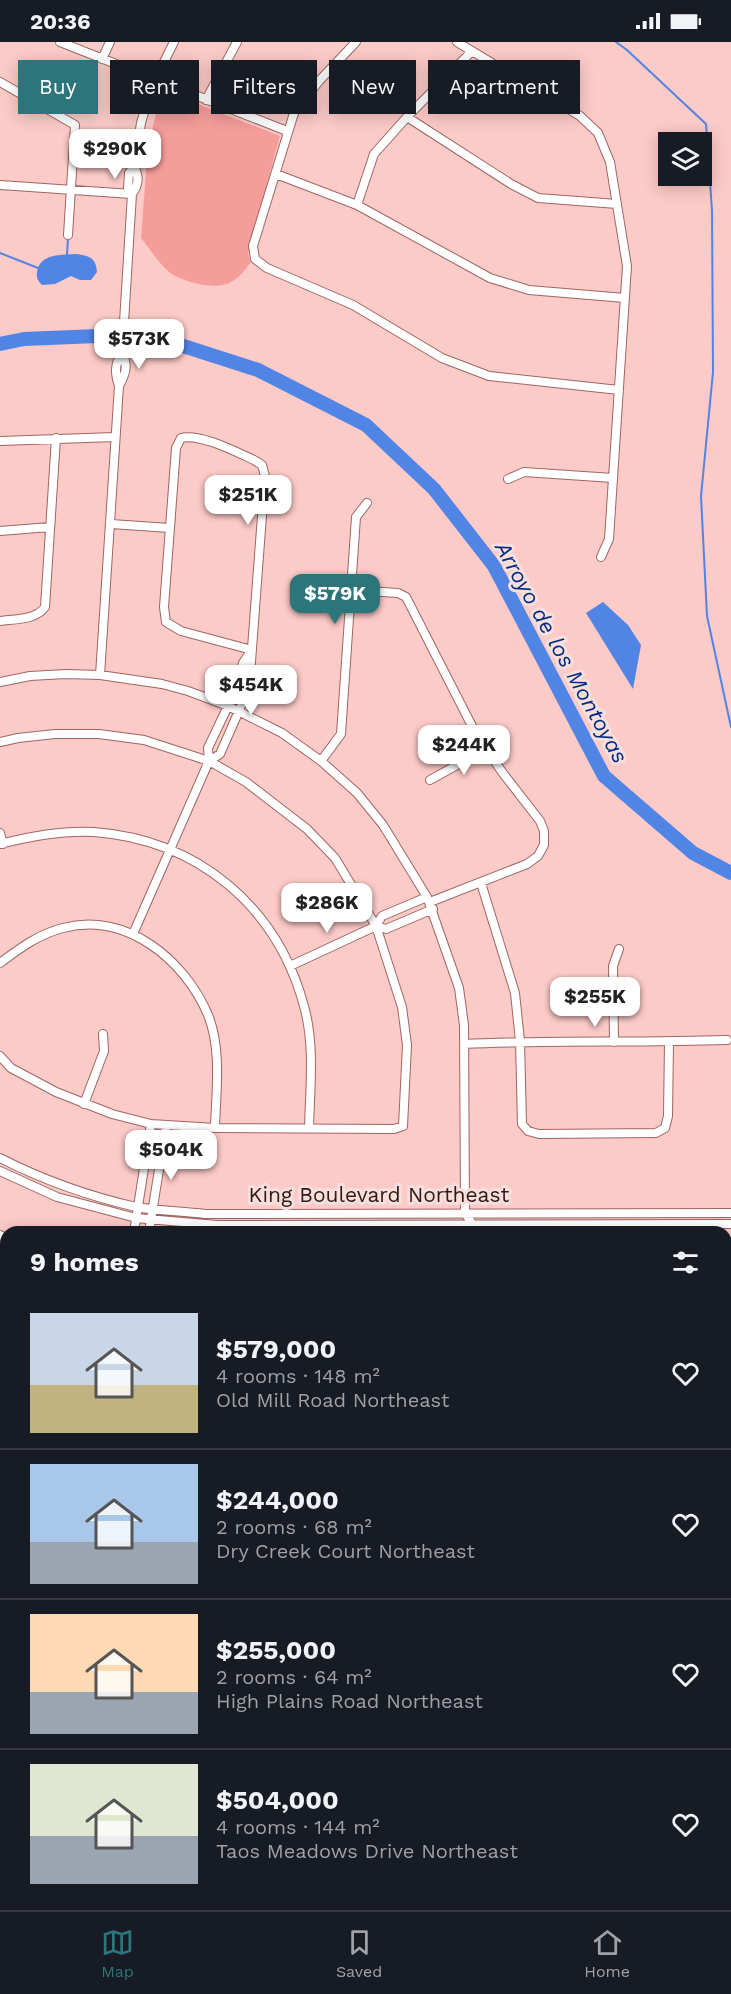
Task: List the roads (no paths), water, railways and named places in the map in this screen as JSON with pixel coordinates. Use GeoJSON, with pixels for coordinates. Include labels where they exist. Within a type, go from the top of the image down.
{"type":"FeatureCollection","features":[{"type":"Feature","properties":{"kind":"street"},"geometry":{"type":"LineString","coordinates":[[60,42],[110,62]]}},
{"type":"Feature","properties":{"kind":"street"},"geometry":{"type":"LineString","coordinates":[[102,59],[110,42]]}},
{"type":"Feature","properties":{"kind":"street"},"geometry":{"type":"LineString","coordinates":[[165,60],[174,42]]}},
{"type":"Feature","properties":{"kind":"street"},"geometry":{"type":"LineString","coordinates":[[206,100],[237,42]]}},
{"type":"Feature","properties":{"kind":"street"},"geometry":{"type":"LineString","coordinates":[[356,42],[319,81],[294,113],[253,246],[255,260],[267,268],[353,305],[442,358],[489,376],[619,390]]}},
{"type":"Feature","properties":{"kind":"street"},"geometry":{"type":"LineString","coordinates":[[457,42],[580,116],[598,133],[610,162],[627,266],[609,539],[601,557]]}},
{"type":"Feature","properties":{"kind":"street"},"geometry":{"type":"LineString","coordinates":[[357,205],[374,154],[472,51]]}},
{"type":"Feature","properties":{"kind":"street"},"geometry":{"type":"LineString","coordinates":[[0,82],[75,125],[68,235]]}},
{"type":"Feature","properties":{"kind":"street"},"geometry":{"type":"LineString","coordinates":[[199,97],[287,131]]}},
{"type":"Feature","properties":{"kind":"street"},"geometry":{"type":"LineString","coordinates":[[100,675],[119,386],[125,375],[127,362],[122,352],[132,194],[128,184],[129,173],[134,167],[144,114]]}},
{"type":"Feature","properties":{"kind":"street"},"geometry":{"type":"LineString","coordinates":[[407,117],[511,184],[538,198],[617,204]]}},
{"type":"Feature","properties":{"kind":"street"},"geometry":{"type":"LineString","coordinates":[[276,174],[357,205],[490,278],[529,290],[625,298]]}},
{"type":"Feature","properties":{"kind":"street"},"geometry":{"type":"LineString","coordinates":[[0,185],[132,194]]}},
{"type":"Feature","properties":{"kind":"street"},"geometry":{"type":"LineString","coordinates":[[0,441],[115,437]]}},
{"type":"Feature","properties":{"kind":"street"},"geometry":{"type":"LineString","coordinates":[[0,621],[35,616],[41,612],[46,600],[56,438]]}},
{"type":"Feature","properties":{"kind":"street"},"geometry":{"type":"LineString","coordinates":[[209,762],[220,754],[249,688],[252,650],[265,476],[260,463],[254,460],[200,438],[181,438],[176,448],[164,607],[166,622],[181,631],[252,650]]}},
{"type":"Feature","properties":{"kind":"street"},"geometry":{"type":"LineString","coordinates":[[508,479],[524,472],[613,478]]}},
{"type":"Feature","properties":{"kind":"street"},"geometry":{"type":"LineString","coordinates":[[321,762],[341,734],[356,517],[367,503]]}},
{"type":"Feature","properties":{"kind":"street"},"geometry":{"type":"LineString","coordinates":[[111,524],[170,528]]}},
{"type":"Feature","properties":{"kind":"street"},"geometry":{"type":"LineString","coordinates":[[0,531],[50,527]]}},
{"type":"Feature","properties":{"kind":"street"},"geometry":{"type":"LineString","coordinates":[[290,966],[376,926],[382,916],[430,903],[527,864],[538,856],[544,844],[544,831],[540,821],[475,732],[406,597],[398,593],[351,590]]}},
{"type":"Feature","properties":{"kind":"street"},"geometry":{"type":"LineString","coordinates":[[133,934],[209,762],[208,748],[228,706],[243,663],[252,650]]}},
{"type":"Feature","properties":{"kind":"street"},"geometry":{"type":"LineString","coordinates":[[0,682],[30,676],[100,675],[162,684],[188,691],[228,706],[282,733],[357,793],[383,825],[430,903],[459,988],[464,1025],[465,1213],[462,1226]]}},
{"type":"Feature","properties":{"kind":"street"},"geometry":{"type":"LineString","coordinates":[[0,742],[55,735],[99,734],[144,740],[209,762],[246,783],[307,829],[335,858],[376,926],[402,1007],[407,1045],[403,1126],[394,1129],[215,1128],[151,1124],[84,1104],[32,1080],[11,1068],[0,1056]]}},
{"type":"Feature","properties":{"kind":"street"},"geometry":{"type":"LineString","coordinates":[[430,780],[486,749]]}},
{"type":"Feature","properties":{"kind":"street"},"geometry":{"type":"LineString","coordinates":[[0,833],[1,844],[30,836],[66,832],[94,832],[150,842],[199,863],[247,900],[279,944],[305,1007],[310,1042],[309,1128]]}},
{"type":"Feature","properties":{"kind":"street"},"geometry":{"type":"LineString","coordinates":[[481,883],[515,993],[520,1041],[522,1124],[528,1131],[539,1134],[656,1133],[665,1128],[668,1116],[669,1042]]}},
{"type":"Feature","properties":{"kind":"street"},"geometry":{"type":"LineString","coordinates":[[376,926],[386,929],[430,903]]}},
{"type":"Feature","properties":{"kind":"street"},"geometry":{"type":"LineString","coordinates":[[0,963],[35,939],[64,927],[93,925],[109,927],[133,934],[155,947],[176,965],[194,987],[208,1015],[216,1057],[215,1128]]}},
{"type":"Feature","properties":{"kind":"street"},"geometry":{"type":"LineString","coordinates":[[614,1042],[613,966],[619,950]]}},
{"type":"Feature","properties":{"kind":"street"},"geometry":{"type":"LineString","coordinates":[[84,1104],[104,1051],[103,1034]]}},
{"type":"Feature","properties":{"kind":"street"},"geometry":{"type":"LineString","coordinates":[[464,1044],[520,1041],[727,1040]]}},
{"type":"Feature","properties":{"kind":"street"},"geometry":{"type":"LineString","coordinates":[[135,1226],[151,1124]]}},
{"type":"Feature","properties":{"kind":"street"},"geometry":{"type":"LineString","coordinates":[[150,1226],[166,1126]]}},
{"type":"Feature","properties":{"kind":"street","name":"King Boulevard Northeast"},"geometry":{"type":"LineString","coordinates":[[0,1158],[36,1176],[73,1190],[138,1207],[205,1214],[731,1213]]}},
{"type":"Feature","properties":{"kind":"street","name":"King Boulevard Northeast"},"geometry":{"type":"LineString","coordinates":[[0,1171],[57,1197],[136,1218],[217,1225],[298,1226]]}},
{"type":"Feature","properties":{"kind":"street"},"geometry":{"type":"LineString","coordinates":[[622,1212],[622,1226]]}},
{"type":"Feature","properties":{"kind":"street"},"geometry":{"type":"LineString","coordinates":[[637,1212],[637,1226]]}},
{"type":"Feature","properties":{"kind":"street"},"geometry":{"type":"LineString","coordinates":[[465,1213],[472,1226]]}},
{"type":"Feature","properties":{"kind":"street","name":"King Boulevard Northeast"},"geometry":{"type":"LineString","coordinates":[[684,1226],[731,1224]]}},
{"type":"Feature","properties":{"kind":"water"},"geometry":{"type":"Polygon","coordinates":[[[77,254],[94,261],[97,272],[91,280],[80,280],[71,276],[55,284],[42,285],[39,282],[37,272],[42,261],[52,256],[77,254]]]}},
{"type":"Feature","properties":{"kind":"water"},"geometry":{"type":"Polygon","coordinates":[[[603,602],[628,625],[641,645],[633,689],[586,613],[603,602]]]}},
{"type":"Feature","properties":{"kind":"waterway"},"geometry":{"type":"LineString","coordinates":[[616,42],[706,124],[712,211],[713,372],[701,496],[707,616],[731,727]]}},
{"type":"Feature","properties":{"kind":"waterway"},"geometry":{"type":"LineString","coordinates":[[67,255],[68,238]]}},
{"type":"Feature","properties":{"kind":"waterway"},"geometry":{"type":"LineString","coordinates":[[0,253],[38,268]]}},
{"type":"Feature","properties":{"kind":"waterway","name":"Arroyo de los Montoyas"},"geometry":{"type":"LineString","coordinates":[[0,344],[24,339],[146,334],[258,370],[366,425],[434,489],[494,566],[604,776],[693,853],[731,873]]}}]}
